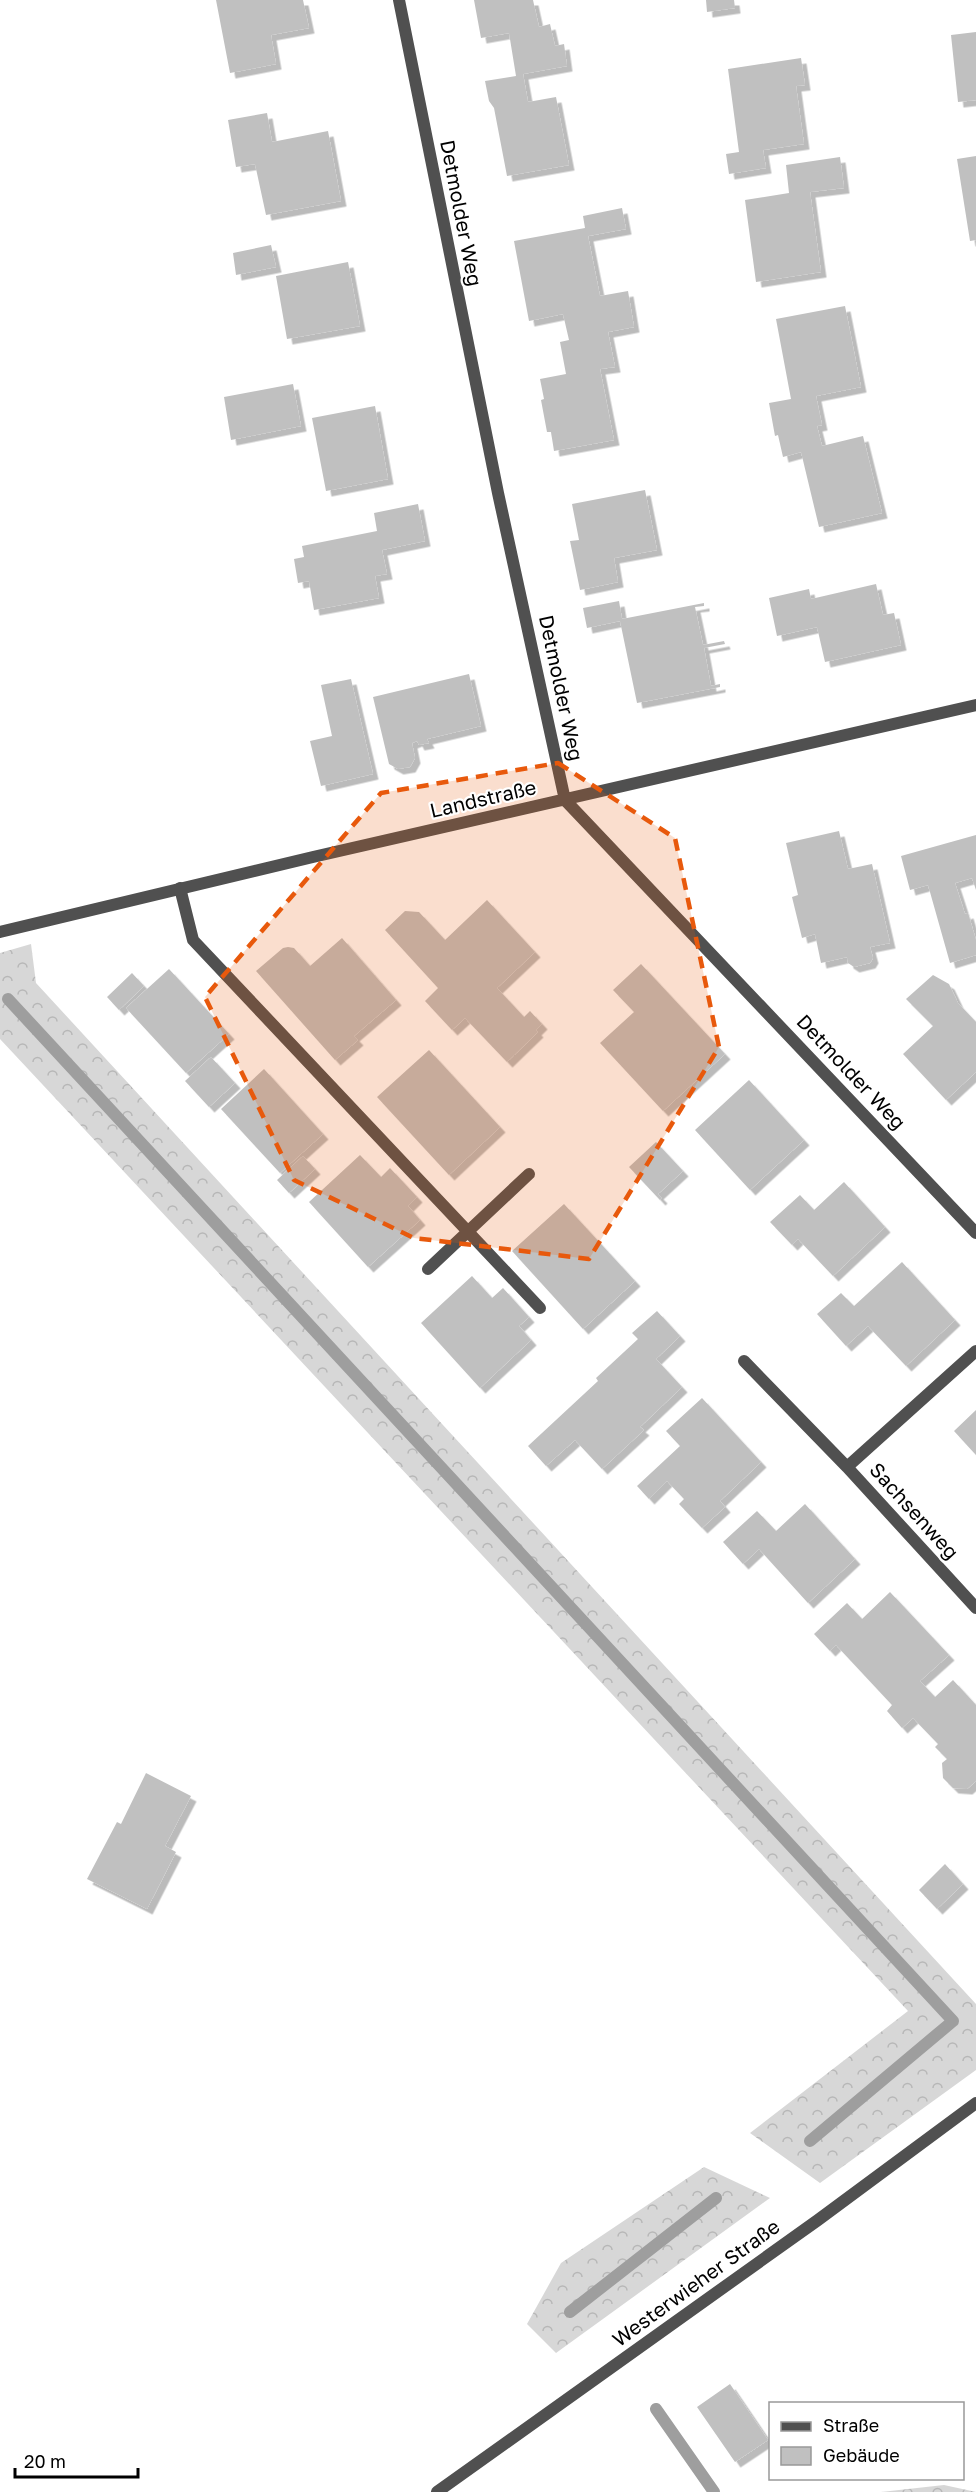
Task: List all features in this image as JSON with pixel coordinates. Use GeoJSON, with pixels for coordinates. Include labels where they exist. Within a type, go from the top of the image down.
{"type":"FeatureCollection","features":[{"type":"Feature","properties":{"kind":"street","name":"Detmolder Weg"},"geometry":{"type":"LineString","coordinates":[[399,0],[498,493],[566,800],[976,1233]]}},
{"type":"Feature","properties":{"kind":"street","name":"Landstraße"},"geometry":{"type":"LineString","coordinates":[[0,932],[180,888],[976,705]]}},
{"type":"Feature","properties":{"kind":"street"},"geometry":{"type":"LineString","coordinates":[[180,888],[193,940],[469,1230],[540,1308]]}},
{"type":"Feature","properties":{"kind":"street"},"geometry":{"type":"LineString","coordinates":[[428,1269],[529,1174]]}},
{"type":"Feature","properties":{"kind":"street","name":"Sachsenweg"},"geometry":{"type":"LineString","coordinates":[[847,1467],[976,1351]]}},
{"type":"Feature","properties":{"kind":"street","name":"Sachsenweg"},"geometry":{"type":"LineString","coordinates":[[744,1361],[847,1467],[976,1608]]}},
{"type":"Feature","properties":{"kind":"street","name":"Westerwieher Straße"},"geometry":{"type":"LineString","coordinates":[[437,2492],[808,2227],[976,2103]]}},
{"type":"Feature","properties":{"kind":"highlighted area"},"geometry":{"type":"Polygon","coordinates":[[[558,763],[675,838],[719,1047],[589,1259],[414,1238],[294,1180],[205,997],[381,793],[558,763]]]}},
{"type":"Feature","properties":{"kind":"green space"},"geometry":{"type":"Polygon","coordinates":[[[31,944],[36,983],[976,2004],[976,2070],[820,2183],[750,2133],[908,2011],[0,1039],[0,953],[31,944]]]}},
{"type":"Feature","properties":{"kind":"green space"},"geometry":{"type":"Polygon","coordinates":[[[704,2167],[770,2198],[556,2353],[527,2324],[561,2263],[704,2167]]]}},
{"type":"Feature","properties":{"kind":"green space"},"geometry":{"type":"Polygon","coordinates":[[[944,2485],[976,2492],[881,2492],[944,2485]]]}},
{"type":"Feature","properties":{"kind":"building"},"geometry":{"type":"Polygon","coordinates":[[[216,0],[303,0],[309,28],[271,35],[276,64],[230,73],[216,0]]]}},
{"type":"Feature","properties":{"kind":"building"},"geometry":{"type":"Polygon","coordinates":[[[474,0],[533,0],[539,27],[550,24],[555,46],[564,44],[567,66],[523,74],[528,102],[556,97],[569,165],[507,176],[494,108],[489,101],[485,81],[516,76],[509,33],[481,38],[474,0]]]}},
{"type":"Feature","properties":{"kind":"building"},"geometry":{"type":"Polygon","coordinates":[[[706,0],[734,0],[735,8],[707,12],[706,0]]]}},
{"type":"Feature","properties":{"kind":"building"},"geometry":{"type":"Polygon","coordinates":[[[976,32],[976,100],[958,102],[951,35],[976,32]]]}},
{"type":"Feature","properties":{"kind":"building"},"geometry":{"type":"Polygon","coordinates":[[[801,58],[805,85],[796,86],[804,144],[763,150],[766,168],[729,174],[726,154],[739,152],[728,69],[801,58]]]}},
{"type":"Feature","properties":{"kind":"building"},"geometry":{"type":"Polygon","coordinates":[[[267,113],[272,142],[328,131],[341,201],[266,215],[255,164],[236,167],[228,120],[267,113]]]}},
{"type":"Feature","properties":{"kind":"building"},"geometry":{"type":"Polygon","coordinates":[[[976,156],[976,240],[970,241],[957,159],[976,156]]]}},
{"type":"Feature","properties":{"kind":"building"},"geometry":{"type":"Polygon","coordinates":[[[840,157],[844,188],[810,192],[821,272],[756,282],[745,200],[789,193],[786,165],[840,157]]]}},
{"type":"Feature","properties":{"kind":"building"},"geometry":{"type":"Polygon","coordinates":[[[622,208],[626,229],[588,236],[600,296],[628,291],[634,327],[608,332],[615,367],[600,369],[614,440],[554,451],[551,432],[547,432],[540,379],[566,374],[560,342],[569,340],[563,314],[529,321],[514,241],[585,228],[583,216],[622,208]]]}},
{"type":"Feature","properties":{"kind":"building"},"geometry":{"type":"Polygon","coordinates":[[[271,245],[276,267],[236,275],[233,253],[271,245]]]}},
{"type":"Feature","properties":{"kind":"building"},"geometry":{"type":"Polygon","coordinates":[[[348,262],[360,326],[287,339],[276,276],[348,262]]]}},
{"type":"Feature","properties":{"kind":"building"},"geometry":{"type":"Polygon","coordinates":[[[845,306],[861,387],[816,396],[822,425],[817,426],[822,446],[863,436],[882,513],[819,527],[801,452],[783,457],[778,435],[775,436],[769,403],[791,399],[776,319],[845,306]]]}},
{"type":"Feature","properties":{"kind":"building"},"geometry":{"type":"Polygon","coordinates":[[[293,384],[301,426],[231,440],[224,397],[293,384]]]}},
{"type":"Feature","properties":{"kind":"building"},"geometry":{"type":"Polygon","coordinates":[[[375,406],[388,479],[326,491],[312,418],[375,406]]]}},
{"type":"Feature","properties":{"kind":"building"},"geometry":{"type":"Polygon","coordinates":[[[645,490],[657,550],[614,558],[618,582],[580,590],[570,541],[579,540],[572,504],[645,490]]]}},
{"type":"Feature","properties":{"kind":"building"},"geometry":{"type":"Polygon","coordinates":[[[418,504],[425,541],[382,550],[387,574],[375,576],[379,598],[314,610],[309,581],[298,583],[294,559],[304,557],[302,546],[377,531],[374,513],[418,504]]]}},
{"type":"Feature","properties":{"kind":"building"},"geometry":{"type":"Polygon","coordinates":[[[876,584],[883,615],[894,613],[901,645],[825,662],[817,627],[777,636],[769,598],[809,589],[811,599],[876,584]]]}},
{"type":"Feature","properties":{"kind":"building"},"geometry":{"type":"Polygon","coordinates":[[[619,601],[622,619],[704,603],[704,606],[695,607],[703,645],[724,641],[725,644],[704,648],[711,686],[720,684],[720,687],[637,703],[620,621],[587,628],[583,608],[619,601]]]}},
{"type":"Feature","properties":{"kind":"building"},"geometry":{"type":"Polygon","coordinates":[[[469,674],[481,726],[427,739],[429,743],[419,745],[417,741],[412,743],[415,758],[410,767],[398,769],[389,764],[373,697],[469,674]]]}},
{"type":"Feature","properties":{"kind":"building"},"geometry":{"type":"Polygon","coordinates":[[[351,679],[373,774],[321,786],[310,741],[332,736],[321,685],[351,679]]]}},
{"type":"Feature","properties":{"kind":"building"},"geometry":{"type":"Polygon","coordinates":[[[839,831],[848,869],[872,864],[890,943],[870,947],[873,958],[870,963],[854,967],[848,963],[847,957],[821,963],[815,934],[802,938],[792,897],[798,895],[786,843],[839,831]]]}},
{"type":"Feature","properties":{"kind":"building"},"geometry":{"type":"Polygon","coordinates":[[[976,835],[976,890],[972,878],[955,883],[965,914],[968,913],[976,940],[976,955],[950,963],[928,885],[910,890],[901,856],[976,835]]]}},
{"type":"Feature","properties":{"kind":"building"},"geometry":{"type":"Polygon","coordinates":[[[487,900],[535,952],[497,988],[524,1017],[530,1011],[542,1024],[536,1030],[538,1032],[507,1062],[465,1018],[452,1030],[425,1001],[438,988],[385,930],[405,911],[419,912],[445,940],[487,900]]]}},
{"type":"Feature","properties":{"kind":"building"},"geometry":{"type":"Polygon","coordinates":[[[342,938],[396,1000],[354,1036],[358,1040],[335,1060],[256,971],[283,948],[288,947],[294,948],[310,966],[342,938]]]}},
{"type":"Feature","properties":{"kind":"building"},"geometry":{"type":"Polygon","coordinates":[[[641,964],[725,1054],[663,1111],[600,1043],[634,1012],[613,990],[641,964]]]}},
{"type":"Feature","properties":{"kind":"building"},"geometry":{"type":"Polygon","coordinates":[[[169,969],[229,1034],[186,1073],[126,1008],[169,969]]]}},
{"type":"Feature","properties":{"kind":"building"},"geometry":{"type":"Polygon","coordinates":[[[132,973],[144,986],[119,1010],[107,997],[132,973]]]}},
{"type":"Feature","properties":{"kind":"building"},"geometry":{"type":"Polygon","coordinates":[[[933,975],[949,984],[958,1003],[976,1022],[976,1072],[946,1100],[903,1054],[933,1026],[906,999],[933,975]]]}},
{"type":"Feature","properties":{"kind":"building"},"geometry":{"type":"Polygon","coordinates":[[[429,1050],[500,1127],[449,1175],[377,1097],[429,1050]]]}},
{"type":"Feature","properties":{"kind":"building"},"geometry":{"type":"Polygon","coordinates":[[[211,1057],[235,1083],[209,1107],[185,1081],[211,1057]]]}},
{"type":"Feature","properties":{"kind":"building"},"geometry":{"type":"Polygon","coordinates":[[[264,1069],[323,1134],[280,1173],[221,1109],[264,1069]]]}},
{"type":"Feature","properties":{"kind":"building"},"geometry":{"type":"Polygon","coordinates":[[[749,1080],[804,1140],[750,1190],[695,1130],[749,1080]]]}},
{"type":"Feature","properties":{"kind":"building"},"geometry":{"type":"Polygon","coordinates":[[[656,1142],[683,1171],[658,1194],[662,1198],[660,1200],[629,1167],[656,1142]]]}},
{"type":"Feature","properties":{"kind":"building"},"geometry":{"type":"Polygon","coordinates":[[[360,1155],[381,1177],[390,1168],[417,1197],[408,1206],[420,1220],[368,1267],[309,1202],[360,1155]]]}},
{"type":"Feature","properties":{"kind":"building"},"geometry":{"type":"Polygon","coordinates":[[[303,1156],[315,1169],[289,1193],[277,1180],[303,1156]]]}},
{"type":"Feature","properties":{"kind":"building"},"geometry":{"type":"Polygon","coordinates":[[[844,1182],[885,1227],[833,1276],[798,1239],[792,1245],[770,1222],[800,1195],[814,1210],[844,1182]]]}},
{"type":"Feature","properties":{"kind":"building"},"geometry":{"type":"Polygon","coordinates":[[[564,1204],[635,1281],[583,1329],[512,1251],[564,1204]]]}},
{"type":"Feature","properties":{"kind":"building"},"geometry":{"type":"Polygon","coordinates":[[[902,1262],[955,1320],[906,1366],[868,1326],[846,1346],[817,1314],[841,1293],[854,1306],[902,1262]]]}},
{"type":"Feature","properties":{"kind":"building"},"geometry":{"type":"Polygon","coordinates":[[[472,1276],[492,1298],[503,1288],[529,1317],[519,1326],[531,1340],[480,1388],[421,1323],[472,1276]]]}},
{"type":"Feature","properties":{"kind":"building"},"geometry":{"type":"Polygon","coordinates":[[[657,1311],[680,1336],[656,1359],[682,1387],[640,1427],[644,1430],[602,1469],[575,1440],[546,1466],[528,1446],[598,1381],[596,1378],[638,1339],[632,1333],[657,1311]]]}},
{"type":"Feature","properties":{"kind":"building"},"geometry":{"type":"Polygon","coordinates":[[[702,1398],[761,1462],[720,1501],[725,1507],[702,1528],[679,1504],[684,1499],[667,1481],[649,1499],[637,1486],[680,1446],[666,1431],[702,1398]]]}},
{"type":"Feature","properties":{"kind":"building"},"geometry":{"type":"Polygon","coordinates":[[[976,1410],[976,1455],[954,1431],[976,1410]]]}},
{"type":"Feature","properties":{"kind":"building"},"geometry":{"type":"Polygon","coordinates":[[[805,1504],[855,1559],[808,1603],[759,1549],[743,1564],[723,1542],[757,1511],[776,1531],[805,1504]]]}},
{"type":"Feature","properties":{"kind":"building"},"geometry":{"type":"Polygon","coordinates":[[[890,1592],[949,1655],[920,1681],[935,1697],[953,1680],[976,1705],[976,1781],[967,1789],[953,1788],[943,1778],[942,1763],[947,1759],[935,1747],[938,1744],[913,1718],[902,1728],[887,1711],[892,1705],[836,1645],[830,1651],[814,1634],[847,1603],[862,1619],[890,1592]]]}},
{"type":"Feature","properties":{"kind":"building"},"geometry":{"type":"Polygon","coordinates":[[[146,1773],[191,1796],[165,1846],[176,1852],[147,1909],[87,1879],[117,1822],[121,1824],[146,1773]]]}},
{"type":"Feature","properties":{"kind":"building"},"geometry":{"type":"Polygon","coordinates":[[[945,1864],[963,1884],[937,1909],[919,1890],[945,1864]]]}},
{"type":"Feature","properties":{"kind":"building"},"geometry":{"type":"Polygon","coordinates":[[[730,2384],[768,2440],[735,2462],[697,2407],[730,2384]]]}},
{"type":"Feature","properties":{"kind":"waterway"},"geometry":{"type":"LineString","coordinates":[[8,999],[953,2021],[810,2141]]}},
{"type":"Feature","properties":{"kind":"waterway"},"geometry":{"type":"LineString","coordinates":[[570,2312],[716,2198]]}},
{"type":"Feature","properties":{"kind":"waterway"},"geometry":{"type":"LineString","coordinates":[[656,2409],[714,2492]]}}]}
